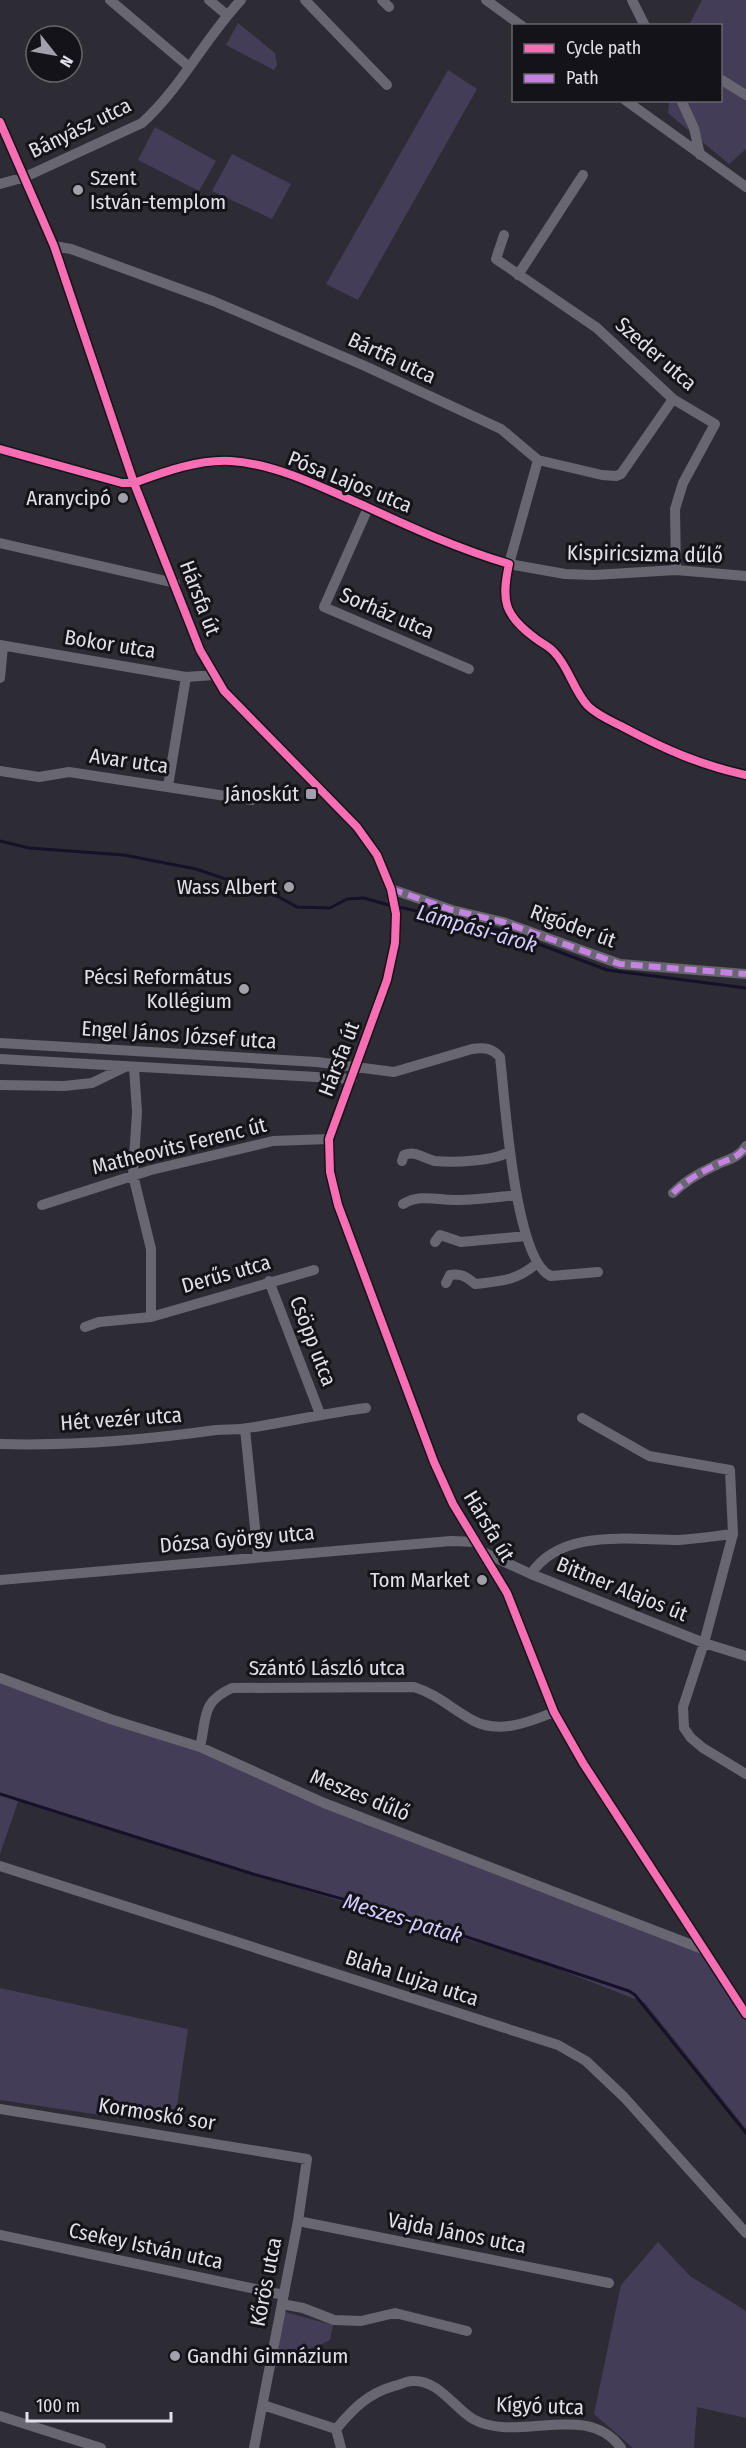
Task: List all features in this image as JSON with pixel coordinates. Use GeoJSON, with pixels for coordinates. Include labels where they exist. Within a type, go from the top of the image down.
{"type":"FeatureCollection","features":[{"type":"Feature","properties":{"kind":"street"},"geometry":{"type":"LineString","coordinates":[[110,0],[188,66]]}},
{"type":"Feature","properties":{"kind":"street"},"geometry":{"type":"LineString","coordinates":[[209,0],[227,15]]}},
{"type":"Feature","properties":{"kind":"street","name":"Bányász utca"},"geometry":{"type":"LineString","coordinates":[[0,184],[25,177],[141,123],[157,109],[227,15],[241,0]]}},
{"type":"Feature","properties":{"kind":"street"},"geometry":{"type":"LineString","coordinates":[[305,0],[387,85]]}},
{"type":"Feature","properties":{"kind":"street"},"geometry":{"type":"LineString","coordinates":[[486,0],[501,4],[520,24]]}},
{"type":"Feature","properties":{"kind":"street"},"geometry":{"type":"LineString","coordinates":[[632,0],[644,24]]}},
{"type":"Feature","properties":{"kind":"street"},"geometry":{"type":"LineString","coordinates":[[722,80],[746,95]]}},
{"type":"Feature","properties":{"kind":"street"},"geometry":{"type":"LineString","coordinates":[[628,102],[746,187]]}},
{"type":"Feature","properties":{"kind":"street"},"geometry":{"type":"LineString","coordinates":[[682,102],[694,128],[700,155]]}},
{"type":"Feature","properties":{"kind":"street","name":"Hársfa út"},"geometry":{"type":"LineString","coordinates":[[0,122],[54,246],[134,483],[200,650],[224,691],[357,827],[377,855],[392,893],[396,914],[395,943],[387,980],[329,1138],[330,1172],[338,1205],[434,1462],[453,1504],[485,1553],[507,1593],[554,1712],[583,1763],[746,2014]]}},
{"type":"Feature","properties":{"kind":"street"},"geometry":{"type":"LineString","coordinates":[[518,274],[582,175]]}},
{"type":"Feature","properties":{"kind":"street","name":"Szeder utca"},"geometry":{"type":"LineString","coordinates":[[504,235],[496,259],[597,328],[673,399],[715,424],[683,483],[675,509],[676,570]]}},
{"type":"Feature","properties":{"kind":"street","name":"Bártfa utca"},"geometry":{"type":"LineString","coordinates":[[54,246],[71,249],[213,301],[298,336],[501,429],[538,460],[616,477],[627,468],[673,399]]}},
{"type":"Feature","properties":{"kind":"street","name":"Pósa Lajos utca"},"geometry":{"type":"LineString","coordinates":[[0,450],[122,483],[134,483],[201,463],[240,462],[289,475],[476,554],[509,564]]}},
{"type":"Feature","properties":{"kind":"street"},"geometry":{"type":"LineString","coordinates":[[538,460],[506,578],[506,602],[509,615],[517,624],[554,651],[576,690],[589,707],[639,736],[692,761],[746,775]]}},
{"type":"Feature","properties":{"kind":"street","name":"Sorház utca"},"geometry":{"type":"LineString","coordinates":[[368,508],[324,607],[469,669]]}},
{"type":"Feature","properties":{"kind":"street"},"geometry":{"type":"LineString","coordinates":[[0,543],[175,583]]}},
{"type":"Feature","properties":{"kind":"street","name":"Kispiricsizma dűlő"},"geometry":{"type":"LineString","coordinates":[[509,564],[574,575],[676,570],[746,576]]}},
{"type":"Feature","properties":{"kind":"street"},"geometry":{"type":"LineString","coordinates":[[0,678],[2,646]]}},
{"type":"Feature","properties":{"kind":"street","name":"Bokor utca"},"geometry":{"type":"LineString","coordinates":[[2,646],[186,677],[214,675]]}},
{"type":"Feature","properties":{"kind":"street"},"geometry":{"type":"LineString","coordinates":[[168,786],[186,677]]}},
{"type":"Feature","properties":{"kind":"street","name":"Avar utca"},"geometry":{"type":"LineString","coordinates":[[0,771],[39,777],[69,772],[252,800]]}},
{"type":"Feature","properties":{"kind":"street","name":"Rigóder út"},"geometry":{"type":"LineString","coordinates":[[392,893],[503,922],[620,964],[746,974]]}},
{"type":"Feature","properties":{"kind":"street","name":"Engel János József utca"},"geometry":{"type":"LineString","coordinates":[[0,1044],[317,1062],[394,1072],[472,1049],[483,1048],[494,1051],[500,1058],[517,1195],[526,1236],[536,1264]]}},
{"type":"Feature","properties":{"kind":"street","name":"Engel János József utca"},"geometry":{"type":"LineString","coordinates":[[0,1059],[352,1079]]}},
{"type":"Feature","properties":{"kind":"street"},"geometry":{"type":"LineString","coordinates":[[0,1086],[64,1086],[92,1083],[130,1067],[137,1112],[133,1175],[151,1249],[151,1317]]}},
{"type":"Feature","properties":{"kind":"street","name":"Matheovits Ferenc út"},"geometry":{"type":"LineString","coordinates":[[42,1205],[133,1175],[273,1141],[329,1138]]}},
{"type":"Feature","properties":{"kind":"street"},"geometry":{"type":"LineString","coordinates":[[673,1193],[681,1185],[715,1165],[740,1156],[746,1146]]}},
{"type":"Feature","properties":{"kind":"street"},"geometry":{"type":"LineString","coordinates":[[402,1161],[404,1155],[410,1152],[436,1161],[500,1158],[510,1151]]}},
{"type":"Feature","properties":{"kind":"street"},"geometry":{"type":"LineString","coordinates":[[403,1204],[419,1198],[446,1201],[517,1195]]}},
{"type":"Feature","properties":{"kind":"street"},"geometry":{"type":"LineString","coordinates":[[435,1242],[440,1235],[461,1242],[526,1236]]}},
{"type":"Feature","properties":{"kind":"street"},"geometry":{"type":"LineString","coordinates":[[446,1282],[450,1275],[456,1274],[463,1275],[475,1284],[510,1280],[520,1277],[536,1264],[544,1274],[551,1276],[598,1272]]}},
{"type":"Feature","properties":{"kind":"street","name":"Derűs utca"},"geometry":{"type":"LineString","coordinates":[[85,1327],[99,1322],[151,1317],[269,1281],[314,1270]]}},
{"type":"Feature","properties":{"kind":"street","name":"Csöpp utca"},"geometry":{"type":"LineString","coordinates":[[269,1281],[320,1414]]}},
{"type":"Feature","properties":{"kind":"street","name":"Hét vezér utca"},"geometry":{"type":"LineString","coordinates":[[0,1444],[116,1441],[245,1429],[320,1414],[366,1408]]}},
{"type":"Feature","properties":{"kind":"street"},"geometry":{"type":"LineString","coordinates":[[582,1418],[649,1455],[730,1470],[733,1534],[704,1643],[682,1707],[684,1728],[703,1748],[746,1774]]}},
{"type":"Feature","properties":{"kind":"street"},"geometry":{"type":"LineString","coordinates":[[245,1429],[258,1557]]}},
{"type":"Feature","properties":{"kind":"street"},"geometry":{"type":"LineString","coordinates":[[531,1574],[544,1557],[573,1544],[603,1540],[681,1540],[733,1534]]}},
{"type":"Feature","properties":{"kind":"street","name":"Dózsa György utca"},"geometry":{"type":"LineString","coordinates":[[0,1580],[451,1541],[477,1542]]}},
{"type":"Feature","properties":{"kind":"street","name":"Bittner Alajos út"},"geometry":{"type":"LineString","coordinates":[[485,1553],[531,1574],[704,1643],[746,1656]]}},
{"type":"Feature","properties":{"kind":"street","name":"Meszes dűlő"},"geometry":{"type":"LineString","coordinates":[[0,1678],[110,1719],[200,1748],[324,1803],[706,1950]]}},
{"type":"Feature","properties":{"kind":"street","name":"Szántó László utca"},"geometry":{"type":"LineString","coordinates":[[200,1748],[212,1699],[232,1688],[414,1687],[429,1692],[484,1725],[503,1726],[529,1722],[554,1712]]}},
{"type":"Feature","properties":{"kind":"street","name":"Blaha Lujza utca"},"geometry":{"type":"LineString","coordinates":[[0,1866],[558,2045],[586,2061],[624,2097],[746,2233]]}},
{"type":"Feature","properties":{"kind":"street","name":"Kormoskő sor"},"geometry":{"type":"LineString","coordinates":[[0,2109],[307,2159]]}},
{"type":"Feature","properties":{"kind":"street","name":"Kőrös utca"},"geometry":{"type":"LineString","coordinates":[[254,2448],[298,2221],[307,2159]]}},
{"type":"Feature","properties":{"kind":"street","name":"Vajda János utca"},"geometry":{"type":"LineString","coordinates":[[298,2221],[609,2283]]}},
{"type":"Feature","properties":{"kind":"street","name":"Csekey István utca"},"geometry":{"type":"LineString","coordinates":[[0,2235],[283,2299],[334,2320],[361,2321],[395,2313],[467,2331]]}},
{"type":"Feature","properties":{"kind":"street","name":"Kígyó utca"},"geometry":{"type":"LineString","coordinates":[[336,2429],[350,2412],[374,2392],[412,2381],[430,2385],[473,2419],[492,2426],[539,2427],[568,2423],[595,2428],[618,2443],[621,2448]]}},
{"type":"Feature","properties":{"kind":"street"},"geometry":{"type":"LineString","coordinates":[[264,2405],[336,2429],[340,2448]]}},
{"type":"Feature","properties":{"kind":"street"},"geometry":{"type":"LineString","coordinates":[[0,2416],[101,2448]]}},
{"type":"Feature","properties":{"kind":"shaded area"},"geometry":{"type":"Polygon","coordinates":[[[702,0],[746,0],[746,149],[729,164],[668,113],[669,102],[722,102],[722,24],[690,24],[702,0]]]}},
{"type":"Feature","properties":{"kind":"shaded area"},"geometry":{"type":"Polygon","coordinates":[[[238,23],[275,53],[277,65],[274,70],[226,45],[238,23]]]}},
{"type":"Feature","properties":{"kind":"shaded area"},"geometry":{"type":"Polygon","coordinates":[[[448,70],[477,89],[358,300],[326,284],[448,70]]]}},
{"type":"Feature","properties":{"kind":"shaded area"},"geometry":{"type":"Polygon","coordinates":[[[155,127],[216,161],[199,191],[138,160],[155,127]]]}},
{"type":"Feature","properties":{"kind":"shaded area"},"geometry":{"type":"Polygon","coordinates":[[[232,154],[291,184],[272,219],[212,191],[232,154]]]}},
{"type":"Feature","properties":{"kind":"shaded area"},"geometry":{"type":"Polygon","coordinates":[[[0,1681],[200,1747],[704,1954],[746,2012],[746,2129],[645,2003],[538,1961],[218,1864],[19,1799],[0,1854],[0,1681]]]}},
{"type":"Feature","properties":{"kind":"shaded area"},"geometry":{"type":"Polygon","coordinates":[[[0,1988],[188,2029],[174,2126],[0,2100],[0,1988]]]}},
{"type":"Feature","properties":{"kind":"shaded area"},"geometry":{"type":"Polygon","coordinates":[[[658,2242],[690,2276],[746,2311],[746,2418],[697,2407],[694,2448],[633,2448],[594,2414],[621,2285],[658,2242]]]}},
{"type":"Feature","properties":{"kind":"shaded area"},"geometry":{"type":"Polygon","coordinates":[[[281,2311],[333,2325],[330,2340],[292,2353],[277,2367],[271,2366],[281,2311]]]}},
{"type":"Feature","properties":{"kind":"waterway","name":"Lámpási-árok"},"geometry":{"type":"LineString","coordinates":[[0,841],[29,848],[124,855],[196,869],[279,897],[297,907],[330,908],[347,899],[364,898],[392,906]]}},
{"type":"Feature","properties":{"kind":"waterway","name":"Lámpási-árok"},"geometry":{"type":"LineString","coordinates":[[399,907],[507,932],[607,970],[746,988]]}},
{"type":"Feature","properties":{"kind":"waterway","name":"Meszes-patak"},"geometry":{"type":"LineString","coordinates":[[0,1794],[253,1874],[410,1918],[629,1991],[635,1995],[746,2133]]}},
{"type":"Feature","properties":{"kind":"marked path"},"geometry":{"type":"LineString","coordinates":[[391,889],[452,910],[503,922],[620,964],[746,974]]}},
{"type":"Feature","properties":{"kind":"marked path"},"geometry":{"type":"LineString","coordinates":[[673,1193],[697,1175],[736,1156],[746,1146]]}},
{"type":"Feature","properties":{"kind":"cycle path"},"geometry":{"type":"LineString","coordinates":[[0,122],[54,246],[134,483],[200,650],[224,691],[357,827],[377,855],[391,889],[396,914],[395,943],[387,980],[329,1139],[330,1172],[338,1205],[434,1462],[453,1504],[507,1593],[554,1712],[583,1763],[746,2014]]}},
{"type":"Feature","properties":{"kind":"cycle path"},"geometry":{"type":"LineString","coordinates":[[0,449],[122,483],[134,483],[194,464],[219,461],[248,463],[283,472],[454,545],[509,564],[505,588],[507,606],[511,614],[525,630],[550,648],[559,658],[578,693],[588,706],[609,720],[668,749],[698,761],[746,775]]}},
{"type":"Feature","properties":{"kind":"place","name":"Szent István-templom"},"geometry":{"type":"Point","coordinates":[78,190]}},
{"type":"Feature","properties":{"kind":"place","name":"Aranycipó"},"geometry":{"type":"Point","coordinates":[123,498]}},
{"type":"Feature","properties":{"kind":"place","name":"Jánoskút"},"geometry":{"type":"Point","coordinates":[311,794]}},
{"type":"Feature","properties":{"kind":"place","name":"Wass Albert"},"geometry":{"type":"Point","coordinates":[289,887]}},
{"type":"Feature","properties":{"kind":"place","name":"Pécsi Református Kollégium"},"geometry":{"type":"Point","coordinates":[244,989]}},
{"type":"Feature","properties":{"kind":"place","name":"Tom Market"},"geometry":{"type":"Point","coordinates":[482,1580]}},
{"type":"Feature","properties":{"kind":"place","name":"Gandhi Gimnázium"},"geometry":{"type":"Point","coordinates":[175,2356]}}]}
